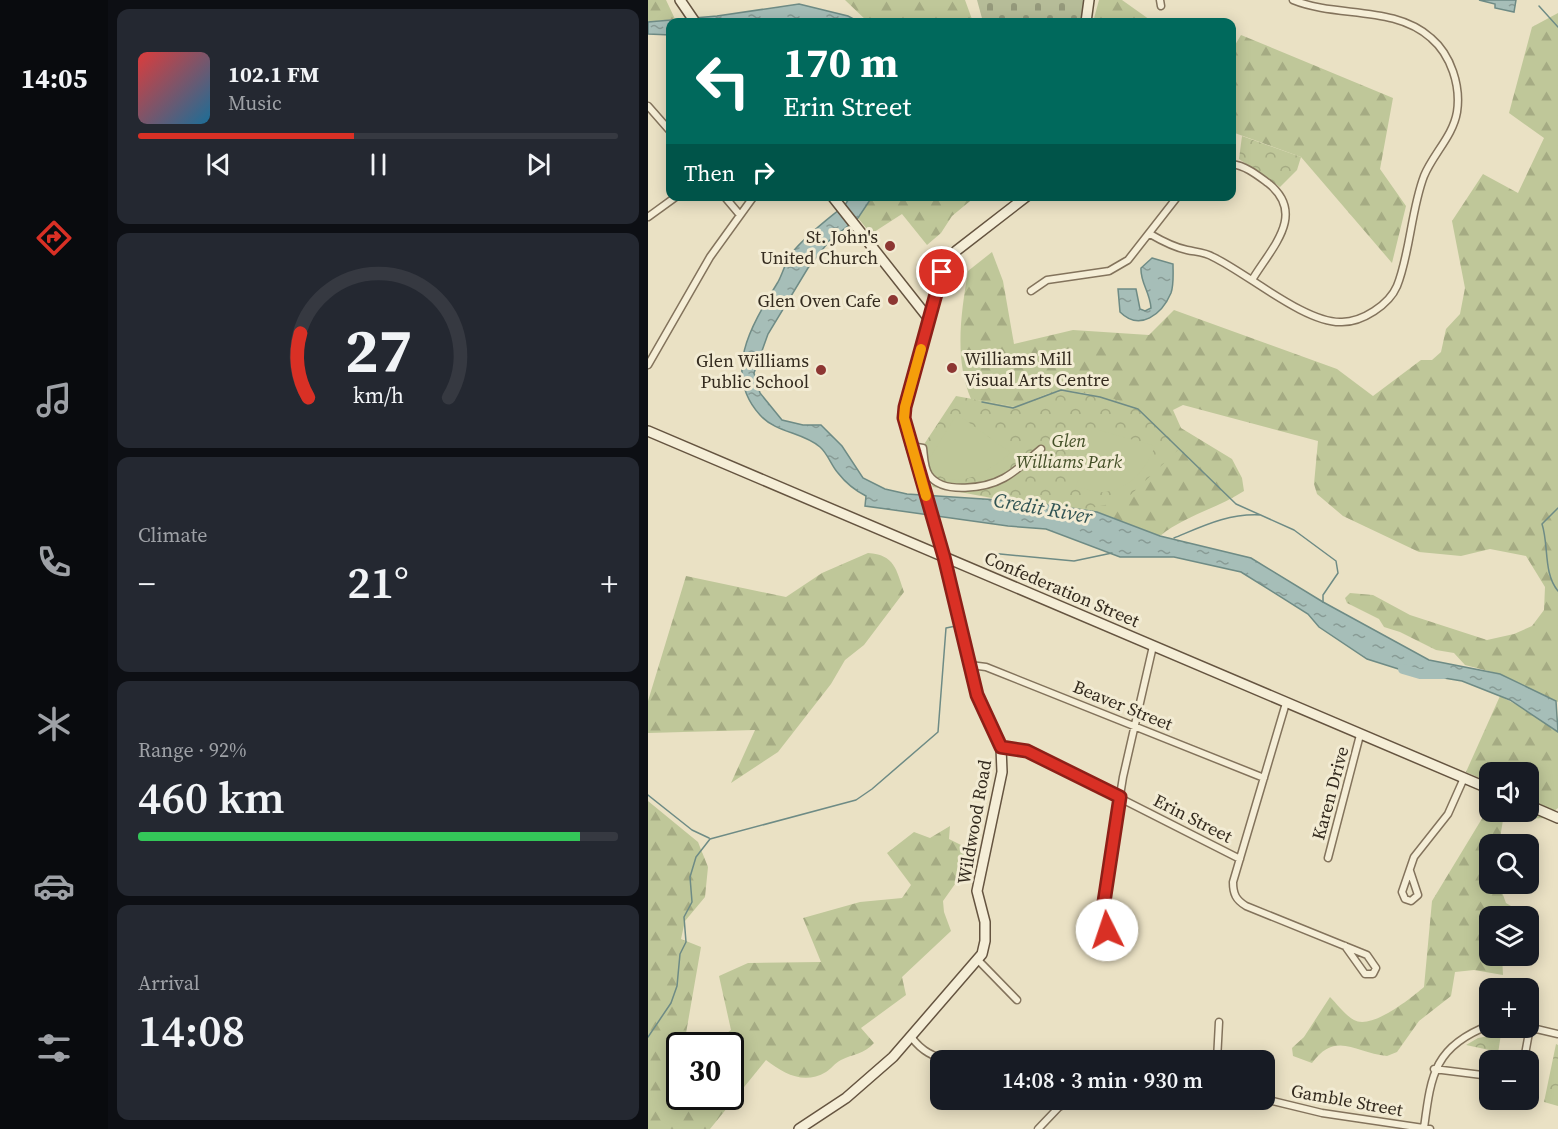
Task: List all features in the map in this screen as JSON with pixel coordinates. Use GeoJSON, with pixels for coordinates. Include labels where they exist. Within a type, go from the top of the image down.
{"type":"FeatureCollection","features":[{"type":"Feature","properties":{"kind":"street"},"geometry":{"type":"LineString","coordinates":[[680,0],[692,18]]}},
{"type":"Feature","properties":{"kind":"street"},"geometry":{"type":"LineString","coordinates":[[1087,18],[1089,0]]}},
{"type":"Feature","properties":{"kind":"street"},"geometry":{"type":"LineString","coordinates":[[1150,234],[1170,245],[1214,257],[1308,314],[1341,322],[1365,315],[1382,304],[1396,287],[1423,180],[1432,158],[1449,135],[1457,113],[1455,74],[1442,50],[1418,28],[1401,20],[1333,11],[1293,0]]}},
{"type":"Feature","properties":{"kind":"street"},"geometry":{"type":"LineString","coordinates":[[648,106],[666,126]]}},
{"type":"Feature","properties":{"kind":"street"},"geometry":{"type":"LineString","coordinates":[[1236,165],[1254,172],[1280,192],[1287,204],[1285,225],[1252,280]]}},
{"type":"Feature","properties":{"kind":"street"},"geometry":{"type":"LineString","coordinates":[[648,216],[670,201]]}},
{"type":"Feature","properties":{"kind":"street"},"geometry":{"type":"LineString","coordinates":[[728,201],[740,215]]}},
{"type":"Feature","properties":{"kind":"street"},"geometry":{"type":"LineString","coordinates":[[648,365],[692,286],[750,201]]}},
{"type":"Feature","properties":{"kind":"street"},"geometry":{"type":"LineString","coordinates":[[836,201],[929,319]]}},
{"type":"Feature","properties":{"kind":"street","name":"Wildwood Road"},"geometry":{"type":"LineString","coordinates":[[799,1129],[846,1098],[912,1038],[978,960],[986,941],[985,922],[977,891],[1002,772],[1001,747],[977,695],[944,557],[904,418],[905,407],[942,272],[956,251],[1021,201]]}},
{"type":"Feature","properties":{"kind":"street"},"geometry":{"type":"LineString","coordinates":[[1031,291],[1047,280],[1109,271],[1128,260],[1174,201]]}},
{"type":"Feature","properties":{"kind":"street","name":"Confederation Street"},"geometry":{"type":"LineString","coordinates":[[648,431],[1479,784]]}},
{"type":"Feature","properties":{"kind":"street"},"geometry":{"type":"LineString","coordinates":[[911,446],[923,448],[928,475],[936,482],[962,487],[993,483],[1006,477],[1041,449]]}},
{"type":"Feature","properties":{"kind":"street"},"geometry":{"type":"LineString","coordinates":[[922,547],[934,540],[933,521]]}},
{"type":"Feature","properties":{"kind":"street"},"geometry":{"type":"LineString","coordinates":[[1119,948],[1109,936],[1104,914],[1120,797],[1133,726],[1153,646]]}},
{"type":"Feature","properties":{"kind":"street","name":"Beaver Street"},"geometry":{"type":"LineString","coordinates":[[970,665],[986,667],[1264,778]]}},
{"type":"Feature","properties":{"kind":"street"},"geometry":{"type":"LineString","coordinates":[[1286,703],[1233,882],[1234,895],[1246,906],[1345,946],[1367,955],[1376,968],[1373,974],[1365,974],[1345,946]]}},
{"type":"Feature","properties":{"kind":"street","name":"Karen Drive"},"geometry":{"type":"LineString","coordinates":[[1328,858],[1360,735]]}},
{"type":"Feature","properties":{"kind":"street","name":"Erin Street"},"geometry":{"type":"LineString","coordinates":[[1001,747],[1027,751],[1240,859]]}},
{"type":"Feature","properties":{"kind":"street"},"geometry":{"type":"LineString","coordinates":[[1410,871],[1418,851],[1448,814],[1464,778]]}},
{"type":"Feature","properties":{"kind":"street"},"geometry":{"type":"LineString","coordinates":[[1539,810],[1558,818]]}},
{"type":"Feature","properties":{"kind":"street"},"geometry":{"type":"LineString","coordinates":[[978,960],[1017,1000]]}},
{"type":"Feature","properties":{"kind":"street"},"geometry":{"type":"LineString","coordinates":[[1218,1050],[1219,1022]]}},
{"type":"Feature","properties":{"kind":"street"},"geometry":{"type":"LineString","coordinates":[[1539,1029],[1558,1034]]}},
{"type":"Feature","properties":{"kind":"street"},"geometry":{"type":"LineString","coordinates":[[1424,1128],[1434,1069],[1460,1039],[1479,1030]]}},
{"type":"Feature","properties":{"kind":"street"},"geometry":{"type":"LineString","coordinates":[[912,1038],[920,1048],[930,1054]]}},
{"type":"Feature","properties":{"kind":"street"},"geometry":{"type":"LineString","coordinates":[[1434,1069],[1479,1075]]}},
{"type":"Feature","properties":{"kind":"street","name":"Gamble Street"},"geometry":{"type":"LineString","coordinates":[[1275,1102],[1322,1113],[1430,1129]]}},
{"type":"Feature","properties":{"kind":"street"},"geometry":{"type":"LineString","coordinates":[[1038,1129],[1056,1110]]}},
{"type":"Feature","properties":{"kind":"green space"},"geometry":{"type":"Polygon","coordinates":[[[648,0],[666,0],[675,18],[648,22],[648,0]]]}},
{"type":"Feature","properties":{"kind":"green space"},"geometry":{"type":"Polygon","coordinates":[[[845,0],[965,0],[972,18],[864,18],[845,0]]]}},
{"type":"Feature","properties":{"kind":"green space"},"geometry":{"type":"Polygon","coordinates":[[[977,0],[1084,0],[1082,18],[982,18],[977,0]]]}},
{"type":"Feature","properties":{"kind":"green space"},"geometry":{"type":"Polygon","coordinates":[[[1099,0],[1122,0],[1147,18],[1094,18],[1099,0]]]}},
{"type":"Feature","properties":{"kind":"green space"},"geometry":{"type":"Polygon","coordinates":[[[1558,13],[1558,702],[1500,674],[1465,665],[1454,653],[1436,650],[1400,632],[1384,627],[1379,619],[1347,603],[1345,598],[1350,593],[1373,595],[1410,615],[1487,640],[1514,634],[1532,626],[1544,610],[1545,587],[1526,556],[1490,549],[1461,556],[1419,552],[1343,516],[1317,494],[1314,484],[1318,441],[1183,405],[1173,410],[1181,428],[1232,459],[1242,478],[1244,491],[1180,523],[1160,536],[1097,512],[1075,511],[1088,498],[1126,430],[1090,394],[1069,391],[1047,394],[1016,407],[971,399],[962,368],[960,336],[965,287],[968,271],[992,252],[1003,281],[1014,344],[1073,330],[1149,335],[1174,310],[1337,369],[1373,396],[1421,360],[1432,360],[1441,352],[1446,329],[1460,314],[1465,288],[1452,221],[1483,174],[1518,193],[1544,138],[1509,113],[1532,27],[1558,13]]]}},
{"type":"Feature","properties":{"kind":"green space"},"geometry":{"type":"Polygon","coordinates":[[[1241,35],[1393,98],[1380,169],[1406,206],[1392,263],[1301,157],[1236,133],[1236,43],[1241,35]]]}},
{"type":"Feature","properties":{"kind":"green space"},"geometry":{"type":"Polygon","coordinates":[[[1242,136],[1301,157],[1297,170],[1280,187],[1239,159],[1242,136]]]}},
{"type":"Feature","properties":{"kind":"green space"},"geometry":{"type":"Polygon","coordinates":[[[869,201],[970,201],[952,216],[941,233],[927,245],[902,214],[871,234],[858,218],[869,201]]]}},
{"type":"Feature","properties":{"kind":"green space","name":"Glen Williams Park"},"geometry":{"type":"Polygon","coordinates":[[[1069,391],[1108,397],[1137,406],[1180,448],[1124,501],[1071,512],[1029,501],[997,499],[933,487],[919,452],[956,396],[1016,407],[1047,394],[1069,391]]]}},
{"type":"Feature","properties":{"kind":"green space"},"geometry":{"type":"Polygon","coordinates":[[[957,414],[1011,453],[991,468],[969,478],[947,479],[936,474],[926,464],[957,414]]]}},
{"type":"Feature","properties":{"kind":"green space"},"geometry":{"type":"Polygon","coordinates":[[[1088,427],[1155,446],[1142,470],[1123,486],[1105,492],[1076,487],[1086,455],[1082,451],[1088,427]]]}},
{"type":"Feature","properties":{"kind":"green space"},"geometry":{"type":"Polygon","coordinates":[[[868,553],[877,554],[889,560],[896,570],[904,592],[864,645],[845,660],[831,684],[778,752],[731,783],[755,730],[648,733],[648,701],[686,576],[786,597],[822,573],[868,553]]]}},
{"type":"Feature","properties":{"kind":"green space"},"geometry":{"type":"Polygon","coordinates":[[[1500,696],[1536,715],[1558,732],[1558,808],[1545,818],[1539,818],[1539,762],[1479,762],[1479,778],[1466,772],[1500,696]]]}},
{"type":"Feature","properties":{"kind":"green space"},"geometry":{"type":"Polygon","coordinates":[[[648,801],[698,842],[708,867],[705,897],[685,921],[681,939],[701,947],[686,1032],[666,1032],[666,1110],[725,1110],[710,1129],[648,1129],[648,801]]]}},
{"type":"Feature","properties":{"kind":"green space"},"geometry":{"type":"Polygon","coordinates":[[[1480,822],[1503,822],[1501,834],[1479,834],[1479,894],[1503,894],[1506,903],[1511,906],[1479,906],[1479,966],[1503,966],[1503,975],[1474,970],[1455,972],[1451,996],[1419,1021],[1397,1052],[1387,1056],[1338,1045],[1321,1053],[1312,1063],[1293,1056],[1292,1048],[1304,1037],[1330,997],[1351,1018],[1362,1022],[1381,1017],[1424,987],[1432,901],[1480,822]]]}},
{"type":"Feature","properties":{"kind":"green space"},"geometry":{"type":"Polygon","coordinates":[[[950,826],[949,839],[977,853],[943,901],[944,912],[951,931],[902,977],[906,995],[861,1028],[874,1043],[862,1052],[839,1061],[826,1072],[810,1078],[794,1076],[766,1060],[744,1087],[744,1032],[728,1032],[731,1030],[719,976],[748,963],[821,962],[803,918],[860,902],[902,898],[911,885],[887,853],[914,832],[930,838],[950,826]]]}},
{"type":"Feature","properties":{"kind":"green space"},"geometry":{"type":"Polygon","coordinates":[[[1478,1038],[1500,1038],[1499,1050],[1466,1045],[1478,1038]]]}},
{"type":"Feature","properties":{"kind":"green space"},"geometry":{"type":"Polygon","coordinates":[[[1556,1044],[1558,1045],[1558,1106],[1544,1102],[1556,1044]]]}},
{"type":"Feature","properties":{"kind":"water"},"geometry":{"type":"Polygon","coordinates":[[[1479,0],[1516,0],[1514,12],[1495,8],[1495,4],[1479,0]]]}},
{"type":"Feature","properties":{"kind":"water"},"geometry":{"type":"Polygon","coordinates":[[[799,4],[852,18],[694,18],[799,4]]]}},
{"type":"Feature","properties":{"kind":"water"},"geometry":{"type":"Polygon","coordinates":[[[666,20],[666,35],[648,34],[648,22],[666,20]]]}},
{"type":"Feature","properties":{"kind":"water","name":"Credit River"},"geometry":{"type":"Polygon","coordinates":[[[848,201],[869,201],[858,218],[830,240],[808,268],[768,334],[754,373],[760,393],[782,420],[803,425],[821,425],[842,446],[863,478],[885,489],[907,494],[1030,502],[1097,512],[1160,536],[1251,558],[1323,602],[1429,660],[1500,674],[1556,701],[1558,732],[1510,700],[1462,681],[1408,672],[1367,659],[1319,627],[1308,614],[1241,572],[1174,557],[1120,557],[1046,529],[1008,526],[865,506],[866,496],[847,483],[820,447],[806,438],[766,421],[760,415],[749,399],[743,382],[742,365],[751,331],[791,254],[810,234],[848,201]]]}},
{"type":"Feature","properties":{"kind":"water"},"geometry":{"type":"Polygon","coordinates":[[[1152,258],[1173,264],[1172,290],[1162,308],[1150,318],[1135,320],[1128,318],[1120,312],[1118,289],[1136,289],[1140,309],[1145,311],[1151,308],[1141,268],[1152,258]]]}},
{"type":"Feature","properties":{"kind":"waterway"},"geometry":{"type":"LineString","coordinates":[[1539,6],[1558,27]]}},
{"type":"Feature","properties":{"kind":"waterway"},"geometry":{"type":"LineString","coordinates":[[982,402],[1013,408],[1061,390],[1100,397],[1138,409],[1236,504],[1294,530],[1336,561],[1338,573],[1323,595],[1323,602]]}},
{"type":"Feature","properties":{"kind":"waterway"},"geometry":{"type":"LineString","coordinates":[[1558,508],[1542,524],[1550,576],[1558,591]]}},
{"type":"Feature","properties":{"kind":"waterway"},"geometry":{"type":"LineString","coordinates":[[1174,538],[1227,518],[1261,515]]}},
{"type":"Feature","properties":{"kind":"waterway"},"geometry":{"type":"LineString","coordinates":[[987,563],[990,553],[1074,561],[1112,553]]}},
{"type":"Feature","properties":{"kind":"waterway"},"geometry":{"type":"LineString","coordinates":[[648,1037],[671,1003],[677,986],[680,954],[686,942],[684,917],[692,902],[690,877],[696,857],[710,839],[856,800],[938,732],[946,628],[956,626]]}},
{"type":"Feature","properties":{"kind":"waterway","name":"Credit River"},"geometry":{"type":"LineString","coordinates":[[1403,669],[1420,674],[1444,674]]}},
{"type":"Feature","properties":{"kind":"waterway"},"geometry":{"type":"LineString","coordinates":[[648,795],[692,830],[709,838]]}},
{"type":"Feature","properties":{"kind":"slow traffic"},"geometry":{"type":"LineString","coordinates":[[921,349],[904,418],[926,496]]}},
{"type":"Feature","properties":{"kind":"place","name":"St. John's United Church"},"geometry":{"type":"Point","coordinates":[890,246]}},
{"type":"Feature","properties":{"kind":"place","name":"Glen Oven Cafe"},"geometry":{"type":"Point","coordinates":[893,300]}},
{"type":"Feature","properties":{"kind":"place","name":"Williams Mill Visual Arts Centre"},"geometry":{"type":"Point","coordinates":[952,368]}},
{"type":"Feature","properties":{"kind":"place","name":"Glen Williams Public School"},"geometry":{"type":"Point","coordinates":[821,370]}},
{"type":"Feature","properties":{"kind":"route"},"geometry":{"type":"LineString","coordinates":[[942,272],[905,407],[904,418],[911,446],[944,557],[977,695],[997,734],[1001,747],[1013,747],[1027,751],[1120,797],[1104,902],[1104,923],[1107,930]]}}]}
